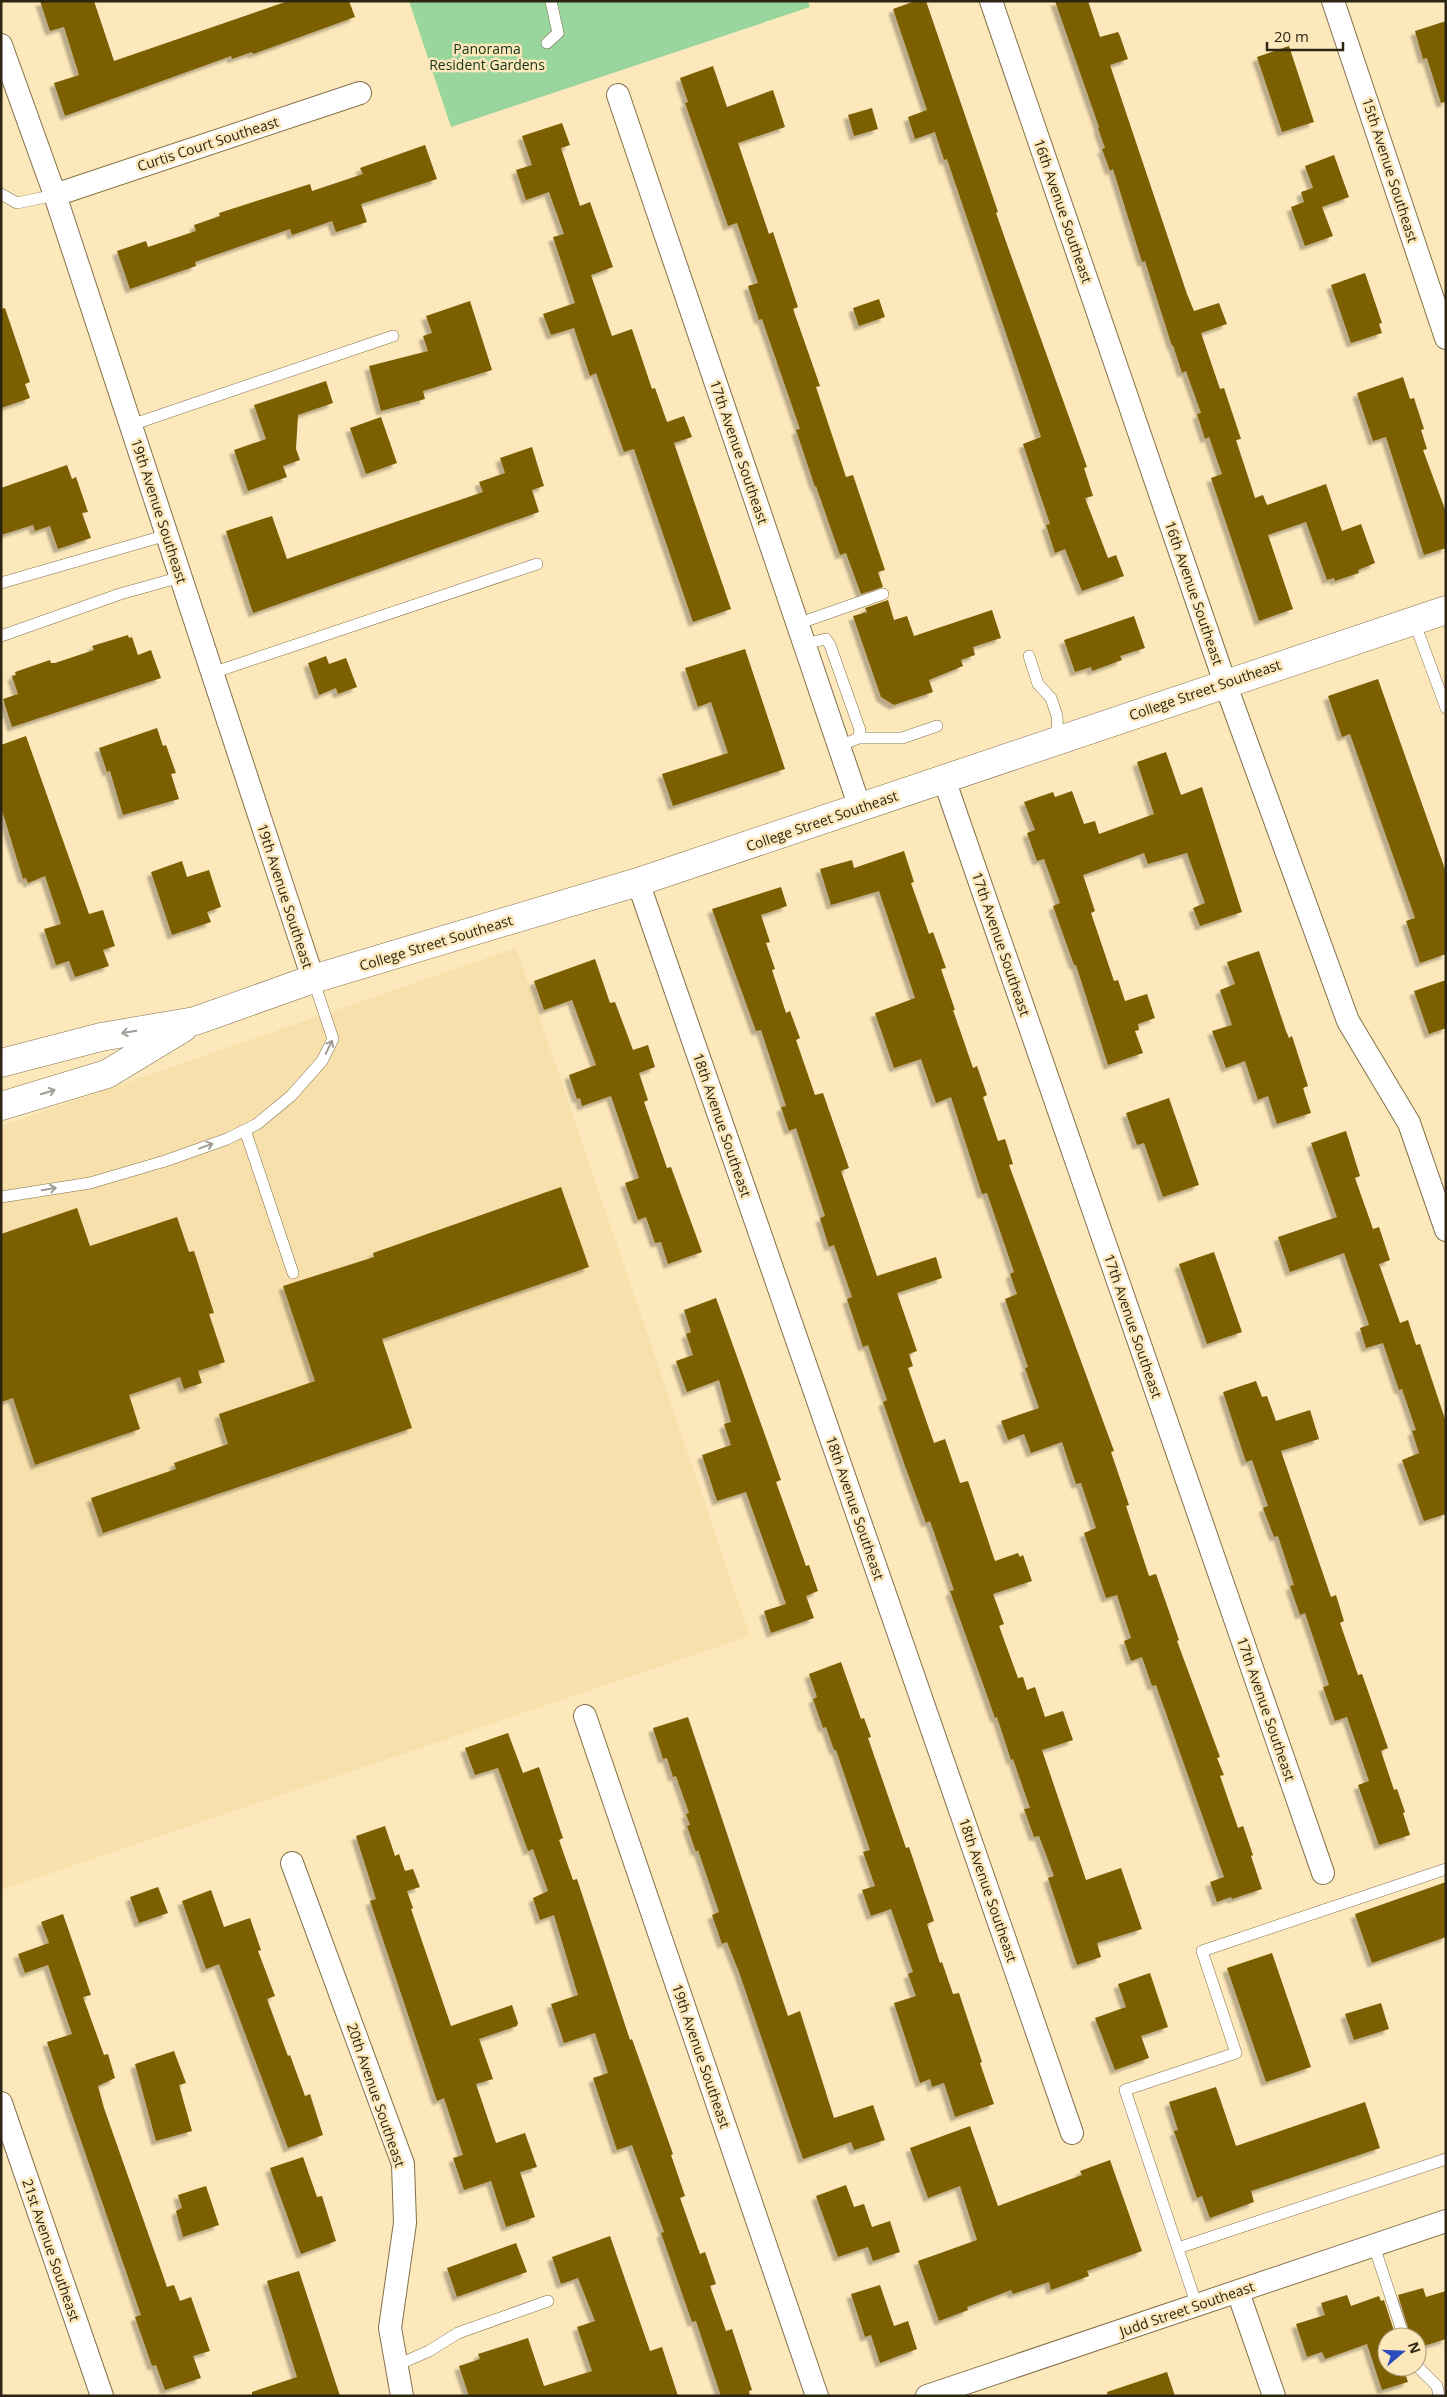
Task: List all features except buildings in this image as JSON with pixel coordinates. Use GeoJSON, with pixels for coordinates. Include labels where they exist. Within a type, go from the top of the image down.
{"type":"FeatureCollection","features":[{"type":"Feature","properties":{"kind":"main road","name":"College Street Southeast"},"geometry":{"type":"LineString","coordinates":[[1,1063],[101,1037],[195,1021],[313,979],[638,882],[1446,610]]}},
{"type":"Feature","properties":{"kind":"main road","name":"College Street Southeast"},"geometry":{"type":"LineString","coordinates":[[1,1106],[107,1074],[195,1021]]}},
{"type":"Feature","properties":{"kind":"street","name":"16th Avenue Southeast"},"geometry":{"type":"LineString","coordinates":[[990,1],[1225,683],[1348,1021],[1409,1123],[1446,1230]]}},
{"type":"Feature","properties":{"kind":"street","name":"15th Avenue Southeast"},"geometry":{"type":"LineString","coordinates":[[1333,1],[1446,338]]}},
{"type":"Feature","properties":{"kind":"street","name":"19th Avenue Southeast"},"geometry":{"type":"LineString","coordinates":[[1,45],[6,73],[55,195],[313,979]]}},
{"type":"Feature","properties":{"kind":"street","name":"Curtis Court Southeast"},"geometry":{"type":"LineString","coordinates":[[55,195],[360,93]]}},
{"type":"Feature","properties":{"kind":"street","name":"17th Avenue Southeast"},"geometry":{"type":"LineString","coordinates":[[618,95],[801,634],[849,742],[860,808]]}},
{"type":"Feature","properties":{"kind":"street","name":"17th Avenue Southeast"},"geometry":{"type":"LineString","coordinates":[[944,779],[1322,1873]]}},
{"type":"Feature","properties":{"kind":"street","name":"18th Avenue Southeast"},"geometry":{"type":"LineString","coordinates":[[638,882],[1072,2133]]}},
{"type":"Feature","properties":{"kind":"street","name":"19th Avenue Southeast"},"geometry":{"type":"LineString","coordinates":[[585,1716],[817,2396]]}},
{"type":"Feature","properties":{"kind":"street","name":"20th Avenue Southeast"},"geometry":{"type":"LineString","coordinates":[[292,1863],[403,2164],[405,2223],[390,2328],[395,2366],[402,2396]]}},
{"type":"Feature","properties":{"kind":"street","name":"21st Avenue Southeast"},"geometry":{"type":"LineString","coordinates":[[1,2103],[102,2396]]}},
{"type":"Feature","properties":{"kind":"street","name":"Judd Street Southeast"},"geometry":{"type":"LineString","coordinates":[[928,2396],[951,2392],[1446,2221]]}},
{"type":"Feature","properties":{"kind":"street"},"geometry":{"type":"LineString","coordinates":[[1238,2292],[1274,2396]]}},
{"type":"Feature","properties":{"kind":"lane"},"geometry":{"type":"LineString","coordinates":[[547,43],[558,33],[551,1]]}},
{"type":"Feature","properties":{"kind":"lane"},"geometry":{"type":"LineString","coordinates":[[1,194],[17,203]]}},
{"type":"Feature","properties":{"kind":"lane"},"geometry":{"type":"LineString","coordinates":[[1,206],[55,195]]}},
{"type":"Feature","properties":{"kind":"lane"},"geometry":{"type":"LineString","coordinates":[[131,425],[393,336]]}},
{"type":"Feature","properties":{"kind":"lane"},"geometry":{"type":"LineString","coordinates":[[1,583],[167,535]]}},
{"type":"Feature","properties":{"kind":"lane"},"geometry":{"type":"LineString","coordinates":[[212,673],[537,564]]}},
{"type":"Feature","properties":{"kind":"lane"},"geometry":{"type":"LineString","coordinates":[[1,636],[120,594],[181,577]]}},
{"type":"Feature","properties":{"kind":"lane"},"geometry":{"type":"LineString","coordinates":[[801,634],[883,594]]}},
{"type":"Feature","properties":{"kind":"lane"},"geometry":{"type":"LineString","coordinates":[[1414,621],[1446,708]]}},
{"type":"Feature","properties":{"kind":"lane"},"geometry":{"type":"LineString","coordinates":[[1029,656],[1038,684],[1053,704],[1057,716],[1058,740]]}},
{"type":"Feature","properties":{"kind":"lane"},"geometry":{"type":"LineString","coordinates":[[849,742],[902,738],[937,726]]}},
{"type":"Feature","properties":{"kind":"lane"},"geometry":{"type":"LineString","coordinates":[[1,1197],[90,1183],[165,1161],[227,1138],[257,1124],[291,1096],[322,1061],[333,1039],[313,979]]}},
{"type":"Feature","properties":{"kind":"lane"},"geometry":{"type":"LineString","coordinates":[[245,1130],[293,1273]]}},
{"type":"Feature","properties":{"kind":"lane"},"geometry":{"type":"LineString","coordinates":[[1197,2306],[1125,2090],[1236,2053],[1202,1951],[1446,1869]]}},
{"type":"Feature","properties":{"kind":"lane"},"geometry":{"type":"LineString","coordinates":[[1178,2248],[1446,2159]]}},
{"type":"Feature","properties":{"kind":"lane"},"geometry":{"type":"LineString","coordinates":[[1374,2246],[1401,2327]]}},
{"type":"Feature","properties":{"kind":"lane"},"geometry":{"type":"LineString","coordinates":[[395,2366],[429,2351],[458,2332],[548,2301]]}},
{"type":"Feature","properties":{"kind":"lane"},"geometry":{"type":"LineString","coordinates":[[1427,2376],[1437,2386],[1439,2396]]}},
{"type":"Feature","properties":{"kind":"shaded area"},"geometry":{"type":"Polygon","coordinates":[[[516,948],[750,1636],[1,1890],[1,1126],[516,948]]]}},
{"type":"Feature","properties":{"kind":"green space","name":"Panorama Resident Gardens"},"geometry":{"type":"Polygon","coordinates":[[[409,1],[808,1],[810,7],[451,127],[409,1]]]}}]}
